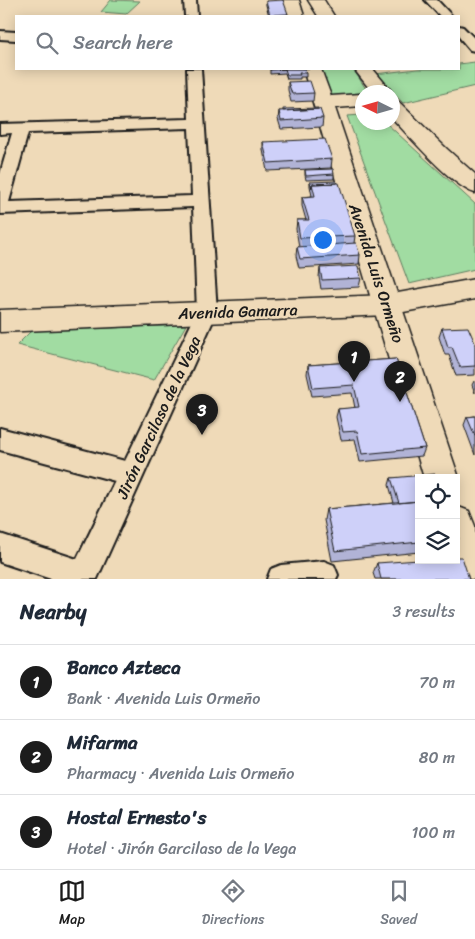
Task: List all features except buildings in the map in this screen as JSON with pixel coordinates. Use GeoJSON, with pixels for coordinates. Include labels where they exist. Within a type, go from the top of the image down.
{"type":"FeatureCollection","features":[{"type":"Feature","properties":{"kind":"main road"},"geometry":{"type":"LineString","coordinates":[[291,0],[296,15]]}},
{"type":"Feature","properties":{"kind":"main road"},"geometry":{"type":"LineString","coordinates":[[316,0],[325,15]]}},
{"type":"Feature","properties":{"kind":"main road","name":"Avenida Luis Ormeño"},"geometry":{"type":"LineString","coordinates":[[312,70],[441,474]]}},
{"type":"Feature","properties":{"kind":"main road"},"geometry":{"type":"LineString","coordinates":[[364,70],[376,85]]}},
{"type":"Feature","properties":{"kind":"main road"},"geometry":{"type":"LineString","coordinates":[[323,103],[355,101]]}},
{"type":"Feature","properties":{"kind":"main road"},"geometry":{"type":"LineString","coordinates":[[400,114],[439,154],[475,186]]}},
{"type":"Feature","properties":{"kind":"main road","name":"Avenida Gamarra"},"geometry":{"type":"LineString","coordinates":[[0,321],[387,305],[475,289]]}},
{"type":"Feature","properties":{"kind":"main road"},"geometry":{"type":"LineString","coordinates":[[460,536],[474,579]]}},
{"type":"Feature","properties":{"kind":"street"},"geometry":{"type":"LineString","coordinates":[[190,0],[191,15]]}},
{"type":"Feature","properties":{"kind":"street"},"geometry":{"type":"LineString","coordinates":[[431,0],[445,15]]}},
{"type":"Feature","properties":{"kind":"street"},"geometry":{"type":"LineString","coordinates":[[460,31],[475,47]]}},
{"type":"Feature","properties":{"kind":"street"},"geometry":{"type":"LineString","coordinates":[[0,35],[15,36]]}},
{"type":"Feature","properties":{"kind":"street","name":"Jirón Garcilaso de la Vega"},"geometry":{"type":"LineString","coordinates":[[83,577],[207,312],[194,70]]}},
{"type":"Feature","properties":{"kind":"street"},"geometry":{"type":"LineString","coordinates":[[0,129],[196,123]]}},
{"type":"Feature","properties":{"kind":"street"},"geometry":{"type":"LineString","coordinates":[[0,203],[21,129]]}},
{"type":"Feature","properties":{"kind":"street"},"geometry":{"type":"LineString","coordinates":[[0,208],[201,201]]}},
{"type":"Feature","properties":{"kind":"street"},"geometry":{"type":"LineString","coordinates":[[0,439],[132,474]]}},
{"type":"Feature","properties":{"kind":"street"},"geometry":{"type":"LineString","coordinates":[[0,548],[83,577]]}},
{"type":"Feature","properties":{"kind":"street"},"geometry":{"type":"LineString","coordinates":[[281,579],[324,575]]}},
{"type":"Feature","properties":{"kind":"green space"},"geometry":{"type":"Polygon","coordinates":[[[111,0],[140,1],[126,14],[101,12],[111,0]]]}},
{"type":"Feature","properties":{"kind":"green space"},"geometry":{"type":"Polygon","coordinates":[[[475,62],[475,86],[403,103],[400,100],[400,85],[386,85],[375,74],[409,70],[460,70],[460,64],[475,62]]]}},
{"type":"Feature","properties":{"kind":"green space"},"geometry":{"type":"Polygon","coordinates":[[[321,70],[354,70],[363,85],[355,85],[355,93],[330,96],[321,70]]]}},
{"type":"Feature","properties":{"kind":"green space"},"geometry":{"type":"Polygon","coordinates":[[[355,115],[355,130],[394,130],[475,204],[475,269],[409,284],[347,116],[355,115]]]}},
{"type":"Feature","properties":{"kind":"green space"},"geometry":{"type":"Polygon","coordinates":[[[186,325],[154,380],[17,345],[31,331],[186,325]]]}},
{"type":"Feature","properties":{"kind":"place","name":"Banco Azteca"},"geometry":{"type":"Point","coordinates":[354,382]}},
{"type":"Feature","properties":{"kind":"place","name":"Mifarma"},"geometry":{"type":"Point","coordinates":[400,402]}},
{"type":"Feature","properties":{"kind":"place","name":"Hostal Ernesto's"},"geometry":{"type":"Point","coordinates":[202,435]}}]}
